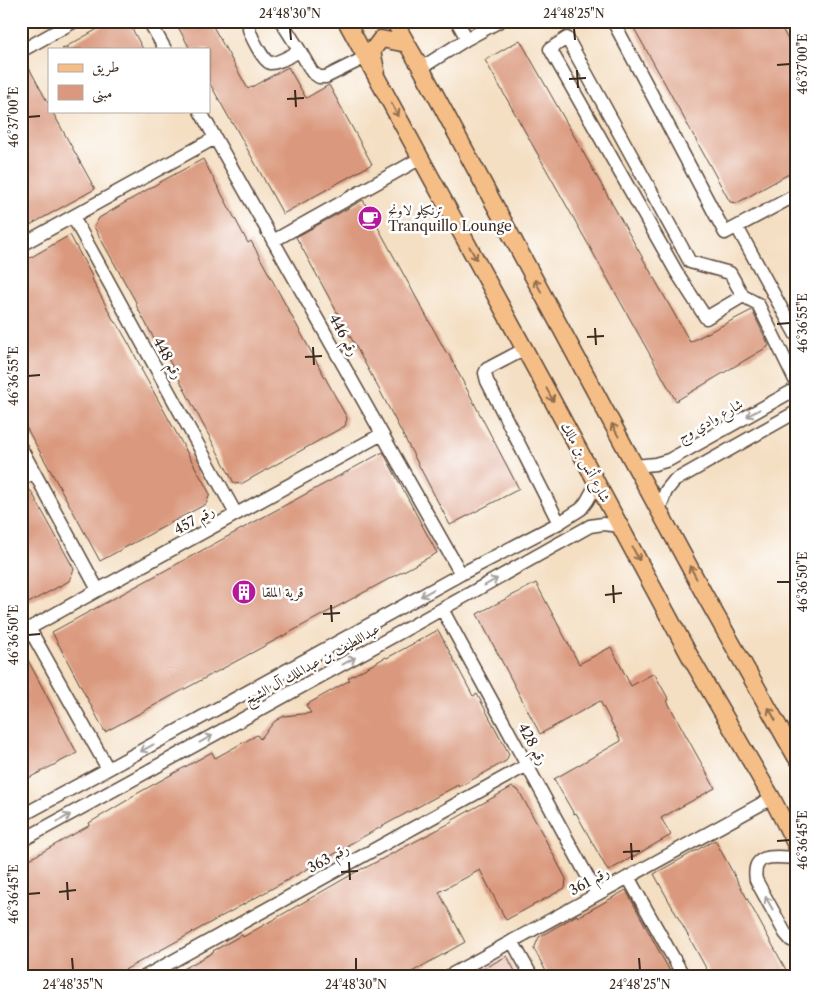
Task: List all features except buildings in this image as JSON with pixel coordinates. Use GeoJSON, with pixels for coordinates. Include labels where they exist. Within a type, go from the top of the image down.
{"type":"FeatureCollection","features":[{"type":"Feature","properties":{"kind":"main road","name":"شارع أنس بن مالك"},"geometry":{"type":"LineString","coordinates":[[346,21],[692,660],[772,798],[796,845]]}},
{"type":"Feature","properties":{"kind":"main road"},"geometry":{"type":"LineString","coordinates":[[394,21],[634,466],[796,757]]}},
{"type":"Feature","properties":{"kind":"main road","name":"شارع أنس بن مالك"},"geometry":{"type":"LineString","coordinates":[[377,78],[372,50],[381,39],[407,44]]}},
{"type":"Feature","properties":{"kind":"street"},"geometry":{"type":"LineString","coordinates":[[21,51],[75,21]]}},
{"type":"Feature","properties":{"kind":"street"},"geometry":{"type":"LineString","coordinates":[[149,21],[164,48]]}},
{"type":"Feature","properties":{"kind":"street"},"geometry":{"type":"LineString","coordinates":[[250,21],[250,31],[264,58],[269,62],[276,62],[300,50]]}},
{"type":"Feature","properties":{"kind":"street"},"geometry":{"type":"LineString","coordinates":[[280,21],[300,50],[312,72],[319,78],[326,77],[366,58]]}},
{"type":"Feature","properties":{"kind":"street"},"geometry":{"type":"LineString","coordinates":[[457,21],[467,39]]}},
{"type":"Feature","properties":{"kind":"street"},"geometry":{"type":"LineString","coordinates":[[421,68],[500,21]]}},
{"type":"Feature","properties":{"kind":"street"},"geometry":{"type":"LineString","coordinates":[[613,21],[725,233],[796,195]]}},
{"type":"Feature","properties":{"kind":"street"},"geometry":{"type":"LineString","coordinates":[[792,21],[796,28]]}},
{"type":"Feature","properties":{"kind":"street"},"geometry":{"type":"LineString","coordinates":[[743,296],[706,318],[677,273],[550,49],[567,38],[690,262],[730,273],[743,296],[758,304],[796,382]]}},
{"type":"Feature","properties":{"kind":"street","name":"رقم 446"},"geometry":{"type":"LineString","coordinates":[[201,112],[461,574]]}},
{"type":"Feature","properties":{"kind":"street"},"geometry":{"type":"LineString","coordinates":[[21,245],[215,138]]}},
{"type":"Feature","properties":{"kind":"street"},"geometry":{"type":"LineString","coordinates":[[273,241],[421,158]]}},
{"type":"Feature","properties":{"kind":"street"},"geometry":{"type":"LineString","coordinates":[[626,184],[643,175]]}},
{"type":"Feature","properties":{"kind":"street","name":"رقم 448"},"geometry":{"type":"LineString","coordinates":[[73,217],[236,514]]}},
{"type":"Feature","properties":{"kind":"street"},"geometry":{"type":"LineString","coordinates":[[737,227],[796,336]]}},
{"type":"Feature","properties":{"kind":"street"},"geometry":{"type":"LineString","coordinates":[[677,273],[690,262]]}},
{"type":"Feature","properties":{"kind":"street"},"geometry":{"type":"LineString","coordinates":[[525,349],[487,369],[485,373],[554,525],[560,526],[566,532],[565,537],[559,543]]}},
{"type":"Feature","properties":{"kind":"street","name":"شارع وادي وج"},"geometry":{"type":"LineString","coordinates":[[634,466],[663,462],[688,450],[796,389]]}},
{"type":"Feature","properties":{"kind":"street"},"geometry":{"type":"LineString","coordinates":[[659,510],[666,490],[674,481],[796,412]]}},
{"type":"Feature","properties":{"kind":"street","name":"رقم 457"},"geometry":{"type":"LineString","coordinates":[[25,631],[382,434]]}},
{"type":"Feature","properties":{"kind":"street"},"geometry":{"type":"LineString","coordinates":[[21,448],[98,590]]}},
{"type":"Feature","properties":{"kind":"street"},"geometry":{"type":"LineString","coordinates":[[688,450],[698,468]]}},
{"type":"Feature","properties":{"kind":"street"},"geometry":{"type":"LineString","coordinates":[[21,480],[34,472]]}},
{"type":"Feature","properties":{"kind":"street","name":"عبداللطيف بن عبدالملك آل الشيخ"},"geometry":{"type":"LineString","coordinates":[[21,816],[461,574],[554,525],[581,509],[587,502],[596,482]]}},
{"type":"Feature","properties":{"kind":"street","name":"عبداللطيف بن عبدالملك آل الشيخ"},"geometry":{"type":"LineString","coordinates":[[21,841],[590,526],[603,524],[621,526]]}},
{"type":"Feature","properties":{"kind":"street"},"geometry":{"type":"LineString","coordinates":[[400,608],[410,627]]}},
{"type":"Feature","properties":{"kind":"street","name":"رقم 428"},"geometry":{"type":"LineString","coordinates":[[442,609],[597,894]]}},
{"type":"Feature","properties":{"kind":"street"},"geometry":{"type":"LineString","coordinates":[[25,631],[108,769]]}},
{"type":"Feature","properties":{"kind":"street","name":"رقم 363"},"geometry":{"type":"LineString","coordinates":[[144,977],[527,765]]}},
{"type":"Feature","properties":{"kind":"street","name":"رقم 361"},"geometry":{"type":"LineString","coordinates":[[447,977],[772,798]]}},
{"type":"Feature","properties":{"kind":"street"},"geometry":{"type":"LineString","coordinates":[[796,858],[766,857],[759,861],[755,873],[756,880],[785,934],[796,942]]}},
{"type":"Feature","properties":{"kind":"street"},"geometry":{"type":"LineString","coordinates":[[628,877],[684,977]]}},
{"type":"Feature","properties":{"kind":"street"},"geometry":{"type":"LineString","coordinates":[[512,941],[532,977]]}},
{"type":"Feature","properties":{"kind":"place","name":"ترنكيلو لاونج Tranquillo Lounge"},"geometry":{"type":"Point","coordinates":[370,218]}},
{"type":"Feature","properties":{"kind":"place","name":"قرية الملقا"},"geometry":{"type":"Point","coordinates":[244,592]}}]}
